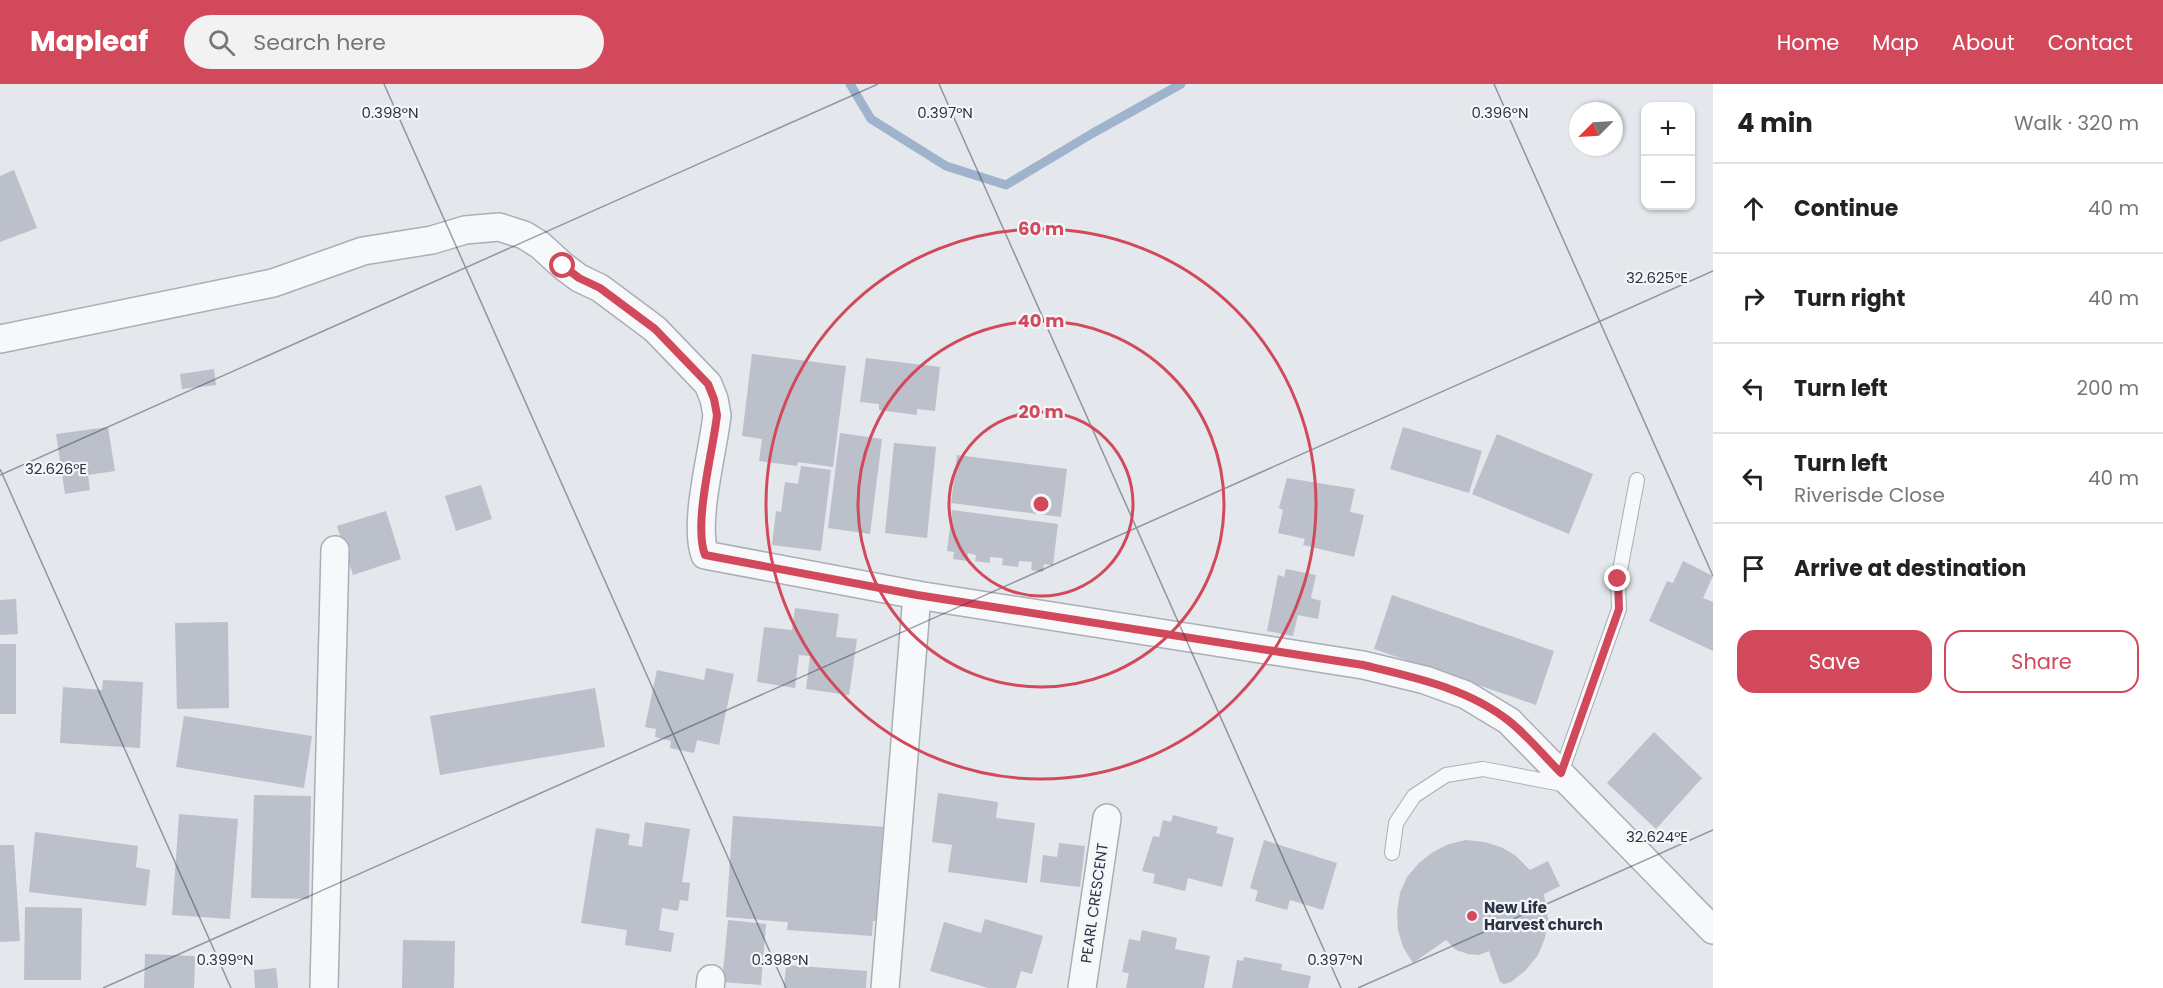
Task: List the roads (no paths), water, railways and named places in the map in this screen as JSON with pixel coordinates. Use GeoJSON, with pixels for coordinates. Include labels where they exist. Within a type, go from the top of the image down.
{"type":"FeatureCollection","features":[{"type":"Feature","properties":{"kind":"street"},"geometry":{"type":"LineString","coordinates":[[0,339],[273,283],[363,251],[432,240],[465,230],[499,227],[524,235],[540,245],[579,278],[600,288],[655,329],[708,384],[717,415],[699,524],[701,546],[705,555],[917,595],[1363,665],[1425,680],[1466,695],[1509,721],[1713,930]]}},
{"type":"Feature","properties":{"kind":"street"},"geometry":{"type":"LineString","coordinates":[[324,988],[335,550]]}},
{"type":"Feature","properties":{"kind":"street"},"geometry":{"type":"LineString","coordinates":[[885,988],[917,595]]}},
{"type":"Feature","properties":{"kind":"street","name":"PEARL CRESCENT"},"geometry":{"type":"LineString","coordinates":[[1082,988],[1107,818]]}},
{"type":"Feature","properties":{"kind":"lane"},"geometry":{"type":"LineString","coordinates":[[1392,853],[1396,823],[1414,795],[1446,775],[1483,769],[1568,780],[1619,609],[1618,571],[1637,480]]}},
{"type":"Feature","properties":{"kind":"waterway"},"geometry":{"type":"LineString","coordinates":[[850,84],[871,119],[946,166],[1006,185],[1181,84]]}},
{"type":"Feature","properties":{"kind":"place","name":"New Life Harvest church"},"geometry":{"type":"Point","coordinates":[1472,916]}}]}
